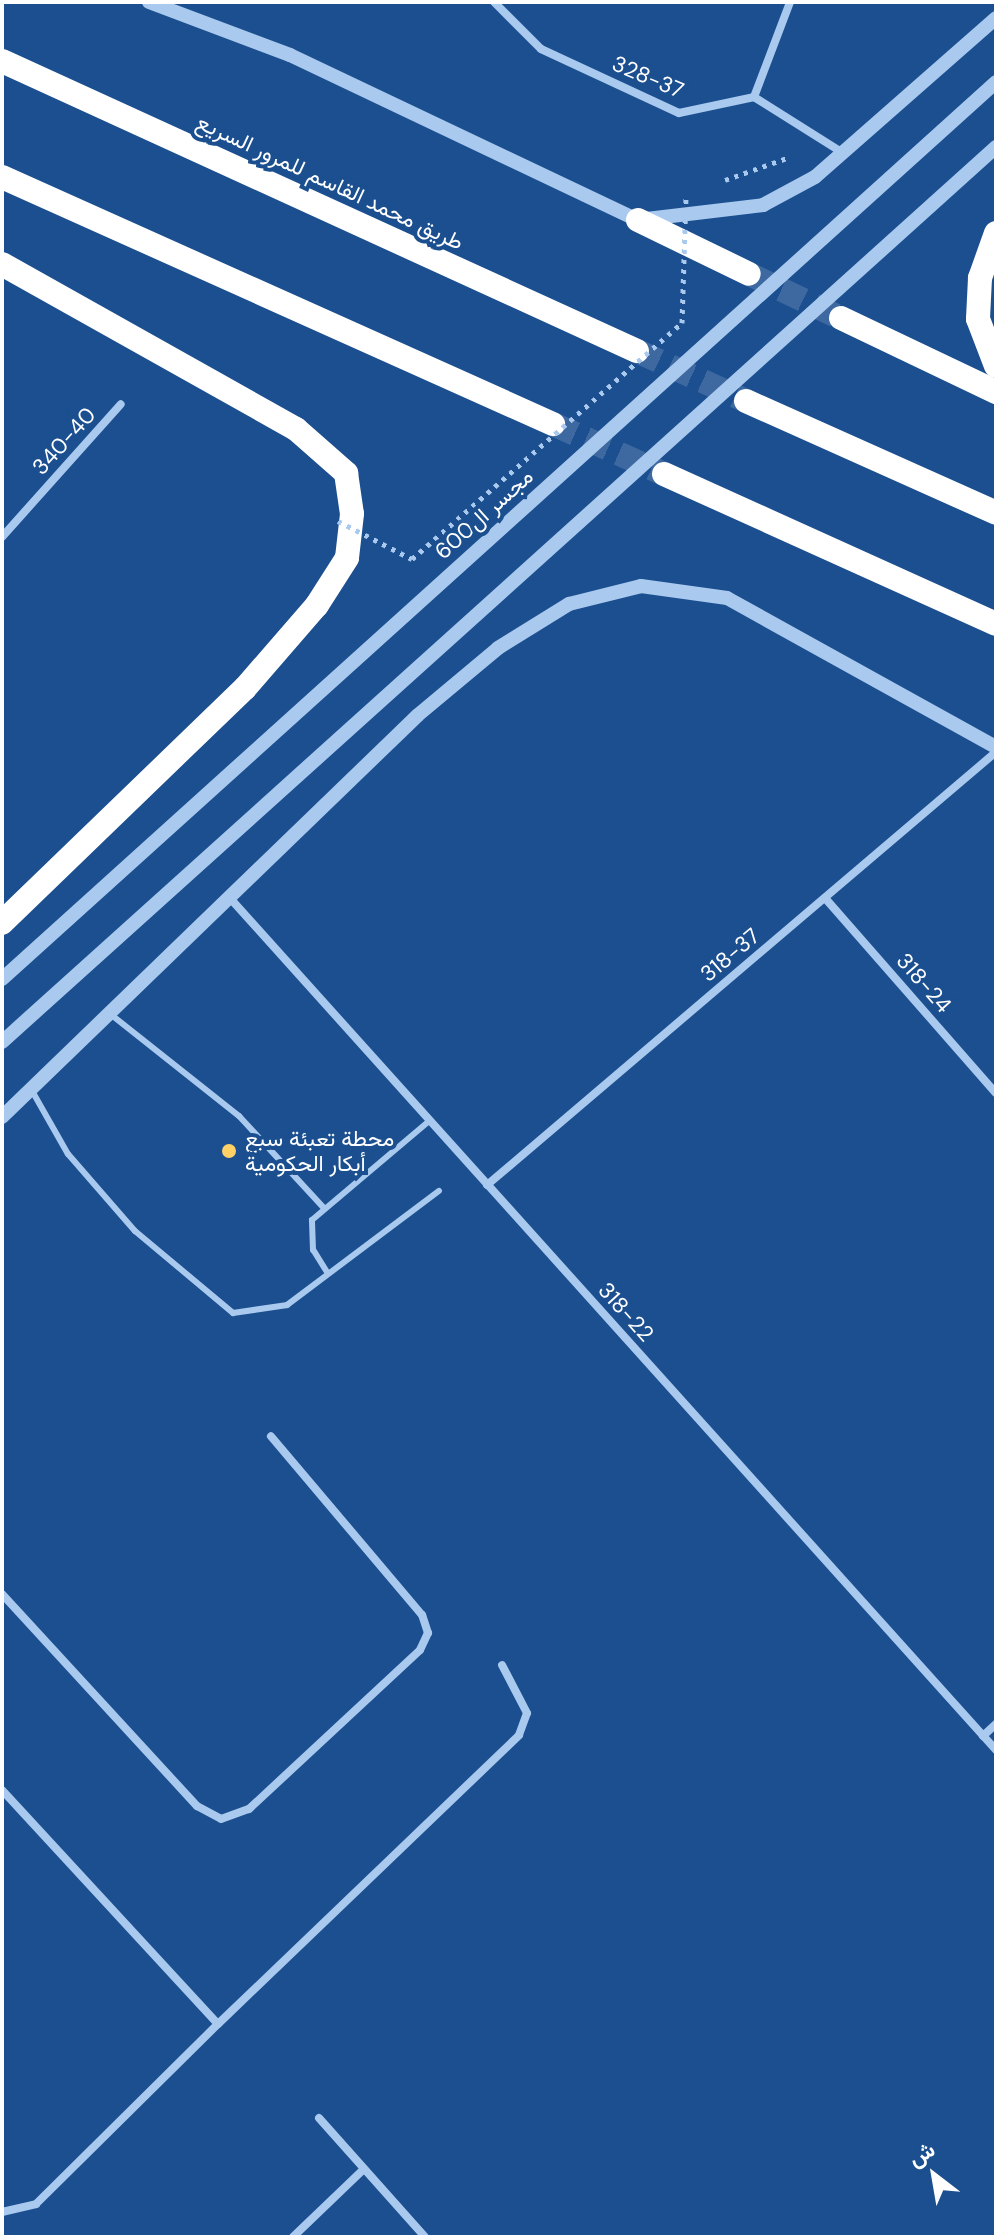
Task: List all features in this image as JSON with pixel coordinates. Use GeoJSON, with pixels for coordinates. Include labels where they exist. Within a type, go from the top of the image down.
{"type":"FeatureCollection","features":[{"type":"Feature","properties":{"kind":"highway","name":"طريق محمد القاسم للمرور السريع"},"geometry":{"type":"LineString","coordinates":[[2,61],[637,351]]}},
{"type":"Feature","properties":{"kind":"highway"},"geometry":{"type":"LineString","coordinates":[[2,177],[553,424]]}},
{"type":"Feature","properties":{"kind":"highway"},"geometry":{"type":"LineString","coordinates":[[638,220],[749,274]]}},
{"type":"Feature","properties":{"kind":"highway"},"geometry":{"type":"LineString","coordinates":[[996,233],[980,278],[978,319],[996,366]]}},
{"type":"Feature","properties":{"kind":"highway"},"geometry":{"type":"LineString","coordinates":[[2,264],[296,429],[346,473],[352,514],[347,558],[312,611],[245,688],[2,923]]}},
{"type":"Feature","properties":{"kind":"highway"},"geometry":{"type":"LineString","coordinates":[[841,318],[996,392]]}},
{"type":"Feature","properties":{"kind":"highway"},"geometry":{"type":"LineString","coordinates":[[746,401],[996,513]]}},
{"type":"Feature","properties":{"kind":"highway"},"geometry":{"type":"LineString","coordinates":[[664,474],[996,624]]}},
{"type":"Feature","properties":{"kind":"street"},"geometry":{"type":"LineString","coordinates":[[149,2],[290,55],[638,220],[763,205],[843,153],[996,18]]}},
{"type":"Feature","properties":{"kind":"street","name":"328-37"},"geometry":{"type":"LineString","coordinates":[[494,2],[541,49],[679,113],[754,97]]}},
{"type":"Feature","properties":{"kind":"street"},"geometry":{"type":"LineString","coordinates":[[790,2],[754,97],[843,153]]}},
{"type":"Feature","properties":{"kind":"street","name":"مجسر ال600"},"geometry":{"type":"LineString","coordinates":[[2,979],[996,82]]}},
{"type":"Feature","properties":{"kind":"street"},"geometry":{"type":"LineString","coordinates":[[2,1042],[996,147]]}},
{"type":"Feature","properties":{"kind":"street","name":"340-40"},"geometry":{"type":"LineString","coordinates":[[2,537],[121,404]]}},
{"type":"Feature","properties":{"kind":"street"},"geometry":{"type":"LineString","coordinates":[[2,1117],[418,715],[498,648],[569,604],[641,586],[727,598],[996,749]]}},
{"type":"Feature","properties":{"kind":"street","name":"318-37"},"geometry":{"type":"LineString","coordinates":[[487,1185],[996,749]]}},
{"type":"Feature","properties":{"kind":"street","name":"318-22"},"geometry":{"type":"LineString","coordinates":[[229,897],[996,1750]]}},
{"type":"Feature","properties":{"kind":"street","name":"318-24"},"geometry":{"type":"LineString","coordinates":[[825,898],[996,1093]]}},
{"type":"Feature","properties":{"kind":"street"},"geometry":{"type":"LineString","coordinates":[[2,1594],[197,1806],[221,1819],[249,1809],[420,1650],[428,1633],[422,1615],[271,1436]]}},
{"type":"Feature","properties":{"kind":"street"},"geometry":{"type":"LineString","coordinates":[[2,2212],[36,2204],[519,1735],[527,1713],[502,1665]]}},
{"type":"Feature","properties":{"kind":"street"},"geometry":{"type":"LineString","coordinates":[[983,1736],[996,1724]]}},
{"type":"Feature","properties":{"kind":"street"},"geometry":{"type":"LineString","coordinates":[[2,1790],[218,2024]]}},
{"type":"Feature","properties":{"kind":"street"},"geometry":{"type":"LineString","coordinates":[[319,2118],[425,2237]]}},
{"type":"Feature","properties":{"kind":"street"},"geometry":{"type":"LineString","coordinates":[[293,2237],[364,2169]]}},
{"type":"Feature","properties":{"kind":"lane"},"geometry":{"type":"LineString","coordinates":[[109,1013],[239,1116],[324,1208]]}},
{"type":"Feature","properties":{"kind":"lane"},"geometry":{"type":"LineString","coordinates":[[31,1089],[68,1154],[135,1231],[233,1313],[287,1305],[439,1191]]}},
{"type":"Feature","properties":{"kind":"lane"},"geometry":{"type":"LineString","coordinates":[[327,1272],[313,1235],[312,1220],[429,1121]]}},
{"type":"Feature","properties":{"kind":"path"},"geometry":{"type":"LineString","coordinates":[[716,184],[790,157]]}},
{"type":"Feature","properties":{"kind":"path"},"geometry":{"type":"LineString","coordinates":[[338,521],[412,559],[682,323],[686,194],[701,189]]}},
{"type":"Feature","properties":{"kind":"tunnel"},"geometry":{"type":"LineString","coordinates":[[749,274],[841,318]]}},
{"type":"Feature","properties":{"kind":"tunnel"},"geometry":{"type":"LineString","coordinates":[[637,351],[746,401]]}},
{"type":"Feature","properties":{"kind":"tunnel"},"geometry":{"type":"LineString","coordinates":[[553,424],[664,474]]}},
{"type":"Feature","properties":{"kind":"place","name":"محطة تعبئة سبع أبكار الحكومية"},"geometry":{"type":"Point","coordinates":[229,1151]}}]}
